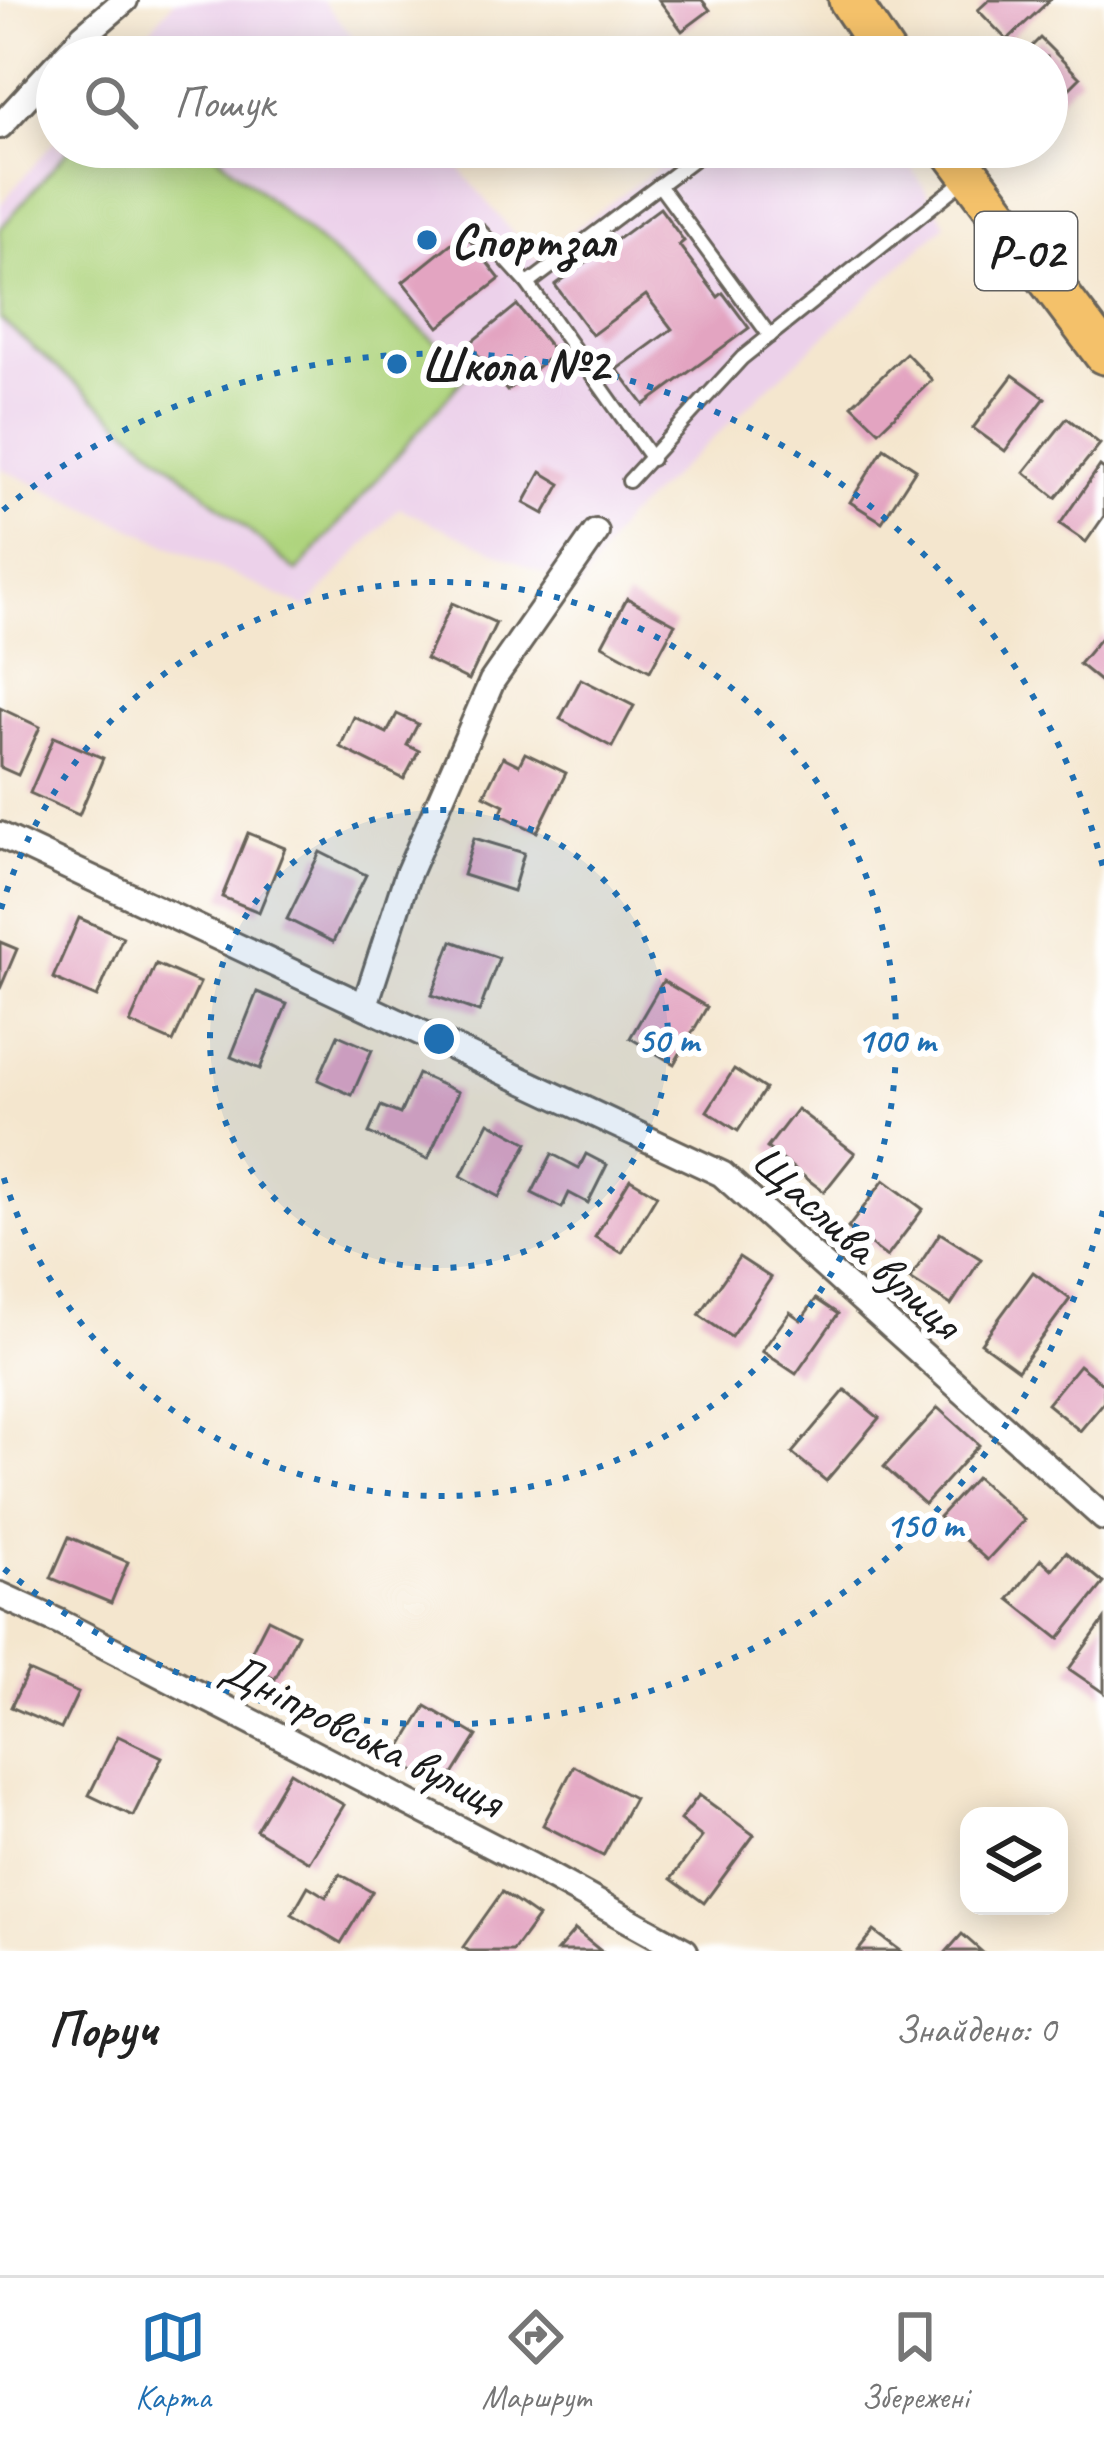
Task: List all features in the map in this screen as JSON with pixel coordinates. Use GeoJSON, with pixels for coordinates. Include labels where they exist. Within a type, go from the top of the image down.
{"type":"FeatureCollection","features":[{"type":"Feature","properties":{"kind":"main road","name":"Р-02"},"geometry":{"type":"LineString","coordinates":[[964,168],[1104,353]]}},
{"type":"Feature","properties":{"kind":"street"},"geometry":{"type":"LineString","coordinates":[[83,36],[125,0]]}},
{"type":"Feature","properties":{"kind":"street"},"geometry":{"type":"LineString","coordinates":[[0,126],[36,87]]}},
{"type":"Feature","properties":{"kind":"street"},"geometry":{"type":"LineString","coordinates":[[365,1005],[407,876],[492,680],[596,532]]}},
{"type":"Feature","properties":{"kind":"street","name":"Щаслива вулиця"},"geometry":{"type":"LineString","coordinates":[[0,835],[722,1174],[1104,1518]]}},
{"type":"Feature","properties":{"kind":"street","name":"Дніпровська вулиця"},"geometry":{"type":"LineString","coordinates":[[0,1595],[530,1866],[685,1951]]}},
{"type":"Feature","properties":{"kind":"lane"},"geometry":{"type":"LineString","coordinates":[[528,284],[682,168]]}},
{"type":"Feature","properties":{"kind":"lane"},"geometry":{"type":"LineString","coordinates":[[628,482],[742,358],[952,168]]}},
{"type":"Feature","properties":{"kind":"lane"},"geometry":{"type":"LineString","coordinates":[[659,185],[770,336]]}},
{"type":"Feature","properties":{"kind":"lane"},"geometry":{"type":"LineString","coordinates":[[480,232],[528,284],[652,459]]}},
{"type":"Feature","properties":{"kind":"shaded area"},"geometry":{"type":"Polygon","coordinates":[[[175,0],[322,0],[352,36],[145,36],[175,0]]]}},
{"type":"Feature","properties":{"kind":"shaded area","name":"Школа №2"},"geometry":{"type":"Polygon","coordinates":[[[36,163],[36,168],[459,168],[534,259],[658,168],[912,168],[946,224],[622,522],[579,590],[399,508],[306,608],[0,468],[0,205],[36,163]]]}},
{"type":"Feature","properties":{"kind":"green space"},"geometry":{"type":"Polygon","coordinates":[[[53,168],[233,168],[470,371],[297,572],[0,319],[0,229],[53,168]]]}},
{"type":"Feature","properties":{"kind":"building"},"geometry":{"type":"Polygon","coordinates":[[[659,0],[702,0],[710,10],[682,31],[659,0]]]}},
{"type":"Feature","properties":{"kind":"building"},"geometry":{"type":"Polygon","coordinates":[[[989,0],[1050,0],[1011,36],[1003,36],[978,10],[989,0]]]}},
{"type":"Feature","properties":{"kind":"building"},"geometry":{"type":"Polygon","coordinates":[[[1068,66],[1080,78],[1068,90],[1068,66]]]}},
{"type":"Feature","properties":{"kind":"building"},"geometry":{"type":"Polygon","coordinates":[[[660,208],[684,241],[679,245],[718,297],[723,293],[749,328],[644,405],[617,369],[672,329],[646,295],[592,335],[555,285],[660,208]]]}},
{"type":"Feature","properties":{"kind":"building"},"geometry":{"type":"Polygon","coordinates":[[[464,233],[500,279],[439,327],[403,282],[464,233]]]}},
{"type":"Feature","properties":{"kind":"building"},"geometry":{"type":"Polygon","coordinates":[[[517,305],[555,353],[507,391],[469,344],[517,305]]]}},
{"type":"Feature","properties":{"kind":"building"},"geometry":{"type":"Polygon","coordinates":[[[906,353],[932,380],[879,431],[852,405],[906,353]]]}},
{"type":"Feature","properties":{"kind":"building"},"geometry":{"type":"Polygon","coordinates":[[[1013,375],[1045,398],[1005,451],[973,428],[1013,375]]]}},
{"type":"Feature","properties":{"kind":"building"},"geometry":{"type":"Polygon","coordinates":[[[1067,418],[1100,444],[1056,498],[1024,472],[1067,418]]]}},
{"type":"Feature","properties":{"kind":"building"},"geometry":{"type":"Polygon","coordinates":[[[884,448],[916,469],[882,522],[850,502],[884,448]]]}},
{"type":"Feature","properties":{"kind":"building"},"geometry":{"type":"Polygon","coordinates":[[[1100,466],[1104,469],[1104,516],[1086,542],[1060,524],[1100,466]]]}},
{"type":"Feature","properties":{"kind":"building"},"geometry":{"type":"Polygon","coordinates":[[[541,472],[561,484],[544,514],[524,503],[541,472]]]}},
{"type":"Feature","properties":{"kind":"building"},"geometry":{"type":"Polygon","coordinates":[[[627,598],[675,624],[650,671],[602,645],[627,598]]]}},
{"type":"Feature","properties":{"kind":"building"},"geometry":{"type":"Polygon","coordinates":[[[452,603],[496,623],[469,680],[426,659],[452,603]]]}},
{"type":"Feature","properties":{"kind":"building"},"geometry":{"type":"Polygon","coordinates":[[[1104,634],[1104,678],[1101,682],[1079,664],[1104,634]]]}},
{"type":"Feature","properties":{"kind":"building"},"geometry":{"type":"Polygon","coordinates":[[[581,679],[634,706],[612,747],[560,719],[581,679]]]}},
{"type":"Feature","properties":{"kind":"building"},"geometry":{"type":"Polygon","coordinates":[[[0,708],[40,727],[18,775],[0,767],[0,708]]]}},
{"type":"Feature","properties":{"kind":"building"},"geometry":{"type":"Polygon","coordinates":[[[397,714],[418,724],[407,745],[419,751],[404,779],[340,747],[354,717],[387,733],[397,714]]]}},
{"type":"Feature","properties":{"kind":"building"},"geometry":{"type":"Polygon","coordinates":[[[54,737],[103,758],[79,815],[30,793],[54,737]]]}},
{"type":"Feature","properties":{"kind":"building"},"geometry":{"type":"Polygon","coordinates":[[[525,753],[566,773],[537,832],[500,814],[504,805],[484,795],[503,757],[519,765],[525,753]]]}},
{"type":"Feature","properties":{"kind":"building"},"geometry":{"type":"Polygon","coordinates":[[[248,833],[285,848],[259,912],[222,897],[248,833]]]}},
{"type":"Feature","properties":{"kind":"building"},"geometry":{"type":"Polygon","coordinates":[[[474,838],[524,853],[513,891],[463,875],[474,838]]]}},
{"type":"Feature","properties":{"kind":"building"},"geometry":{"type":"Polygon","coordinates":[[[320,852],[366,875],[333,942],[287,919],[320,852]]]}},
{"type":"Feature","properties":{"kind":"building"},"geometry":{"type":"Polygon","coordinates":[[[79,918],[123,937],[97,997],[53,978],[79,918]]]}},
{"type":"Feature","properties":{"kind":"building"},"geometry":{"type":"Polygon","coordinates":[[[452,941],[499,958],[479,1012],[432,995],[452,941]]]}},
{"type":"Feature","properties":{"kind":"building"},"geometry":{"type":"Polygon","coordinates":[[[0,942],[17,949],[0,989],[0,942]]]}},
{"type":"Feature","properties":{"kind":"building"},"geometry":{"type":"Polygon","coordinates":[[[156,964],[200,983],[173,1042],[130,1023],[156,964]]]}},
{"type":"Feature","properties":{"kind":"building"},"geometry":{"type":"Polygon","coordinates":[[[663,981],[707,1007],[674,1064],[630,1038],[663,981]]]}},
{"type":"Feature","properties":{"kind":"building"},"geometry":{"type":"Polygon","coordinates":[[[257,992],[287,1004],[260,1069],[231,1057],[257,992]]]}},
{"type":"Feature","properties":{"kind":"building"},"geometry":{"type":"Polygon","coordinates":[[[338,1035],[372,1050],[352,1095],[318,1080],[338,1035]]]}},
{"type":"Feature","properties":{"kind":"building"},"geometry":{"type":"Polygon","coordinates":[[[734,1069],[765,1089],[738,1131],[707,1111],[734,1069]]]}},
{"type":"Feature","properties":{"kind":"building"},"geometry":{"type":"Polygon","coordinates":[[[418,1074],[458,1092],[428,1159],[369,1133],[381,1106],[400,1114],[418,1074]]]}},
{"type":"Feature","properties":{"kind":"building"},"geometry":{"type":"Polygon","coordinates":[[[797,1109],[855,1153],[824,1192],[767,1148],[797,1109]]]}},
{"type":"Feature","properties":{"kind":"building"},"geometry":{"type":"Polygon","coordinates":[[[489,1122],[528,1143],[499,1197],[461,1176],[489,1122]]]}},
{"type":"Feature","properties":{"kind":"building"},"geometry":{"type":"Polygon","coordinates":[[[552,1154],[579,1168],[586,1154],[607,1165],[588,1203],[569,1193],[562,1208],[532,1193],[552,1154]]]}},
{"type":"Feature","properties":{"kind":"building"},"geometry":{"type":"Polygon","coordinates":[[[630,1179],[657,1195],[622,1253],[595,1237],[630,1179]]]}},
{"type":"Feature","properties":{"kind":"building"},"geometry":{"type":"Polygon","coordinates":[[[884,1180],[923,1209],[887,1257],[848,1228],[884,1180]]]}},
{"type":"Feature","properties":{"kind":"building"},"geometry":{"type":"Polygon","coordinates":[[[940,1233],[981,1259],[951,1305],[910,1279],[940,1233]]]}},
{"type":"Feature","properties":{"kind":"building"},"geometry":{"type":"Polygon","coordinates":[[[739,1257],[771,1278],[731,1337],[699,1315],[739,1257]]]}},
{"type":"Feature","properties":{"kind":"building"},"geometry":{"type":"Polygon","coordinates":[[[1033,1272],[1070,1299],[1018,1370],[981,1343],[1033,1272]]]}},
{"type":"Feature","properties":{"kind":"building"},"geometry":{"type":"Polygon","coordinates":[[[816,1299],[838,1314],[796,1374],[762,1351],[790,1312],[801,1320],[816,1299]]]}},
{"type":"Feature","properties":{"kind":"building"},"geometry":{"type":"Polygon","coordinates":[[[1079,1365],[1104,1385],[1104,1402],[1080,1431],[1047,1404],[1079,1365]]]}},
{"type":"Feature","properties":{"kind":"building"},"geometry":{"type":"Polygon","coordinates":[[[845,1390],[879,1418],[826,1481],[792,1453],[845,1390]]]}},
{"type":"Feature","properties":{"kind":"building"},"geometry":{"type":"Polygon","coordinates":[[[938,1408],[979,1445],[925,1504],[884,1467],[938,1408]]]}},
{"type":"Feature","properties":{"kind":"building"},"geometry":{"type":"Polygon","coordinates":[[[976,1477],[1024,1520],[987,1560],[939,1517],[976,1477]]]}},
{"type":"Feature","properties":{"kind":"building"},"geometry":{"type":"Polygon","coordinates":[[[69,1537],[128,1562],[111,1603],[51,1578],[69,1537]]]}},
{"type":"Feature","properties":{"kind":"building"},"geometry":{"type":"Polygon","coordinates":[[[1066,1552],[1104,1583],[1059,1639],[1009,1599],[1041,1559],[1052,1569],[1066,1552]]]}},
{"type":"Feature","properties":{"kind":"building"},"geometry":{"type":"Polygon","coordinates":[[[268,1619],[298,1634],[275,1679],[245,1664],[268,1619]]]}},
{"type":"Feature","properties":{"kind":"building"},"geometry":{"type":"Polygon","coordinates":[[[1104,1620],[1104,1693],[1069,1669],[1104,1620]]]}},
{"type":"Feature","properties":{"kind":"building"},"geometry":{"type":"Polygon","coordinates":[[[28,1671],[78,1693],[61,1729],[11,1707],[28,1671]]]}},
{"type":"Feature","properties":{"kind":"building"},"geometry":{"type":"Polygon","coordinates":[[[426,1706],[477,1736],[444,1789],[394,1759],[426,1706]]]}},
{"type":"Feature","properties":{"kind":"building"},"geometry":{"type":"Polygon","coordinates":[[[118,1736],[162,1757],[133,1816],[89,1795],[118,1736]]]}},
{"type":"Feature","properties":{"kind":"building"},"geometry":{"type":"Polygon","coordinates":[[[574,1766],[634,1798],[603,1856],[543,1825],[574,1766]]]}},
{"type":"Feature","properties":{"kind":"building"},"geometry":{"type":"Polygon","coordinates":[[[290,1772],[344,1805],[309,1862],[256,1830],[290,1772]]]}},
{"type":"Feature","properties":{"kind":"building"},"geometry":{"type":"Polygon","coordinates":[[[699,1795],[754,1835],[704,1903],[671,1879],[702,1837],[680,1820],[699,1795]]]}},
{"type":"Feature","properties":{"kind":"building"},"geometry":{"type":"Polygon","coordinates":[[[340,1874],[372,1892],[341,1943],[292,1914],[308,1886],[326,1897],[340,1874]]]}},
{"type":"Feature","properties":{"kind":"building"},"geometry":{"type":"Polygon","coordinates":[[[502,1892],[538,1917],[513,1951],[469,1951],[463,1947],[502,1892]]]}},
{"type":"Feature","properties":{"kind":"building"},"geometry":{"type":"Polygon","coordinates":[[[575,1930],[601,1951],[557,1951],[575,1930]]]}},
{"type":"Feature","properties":{"kind":"building"},"geometry":{"type":"Polygon","coordinates":[[[874,1931],[901,1951],[858,1951],[874,1931]]]}},
{"type":"Feature","properties":{"kind":"building"},"geometry":{"type":"Polygon","coordinates":[[[962,1934],[981,1951],[947,1951],[962,1934]]]}},
{"type":"Feature","properties":{"kind":"place","name":"Спортзал"},"geometry":{"type":"Point","coordinates":[427,240]}},
{"type":"Feature","properties":{"kind":"place","name":"Школа №2"},"geometry":{"type":"Point","coordinates":[397,364]}}]}
